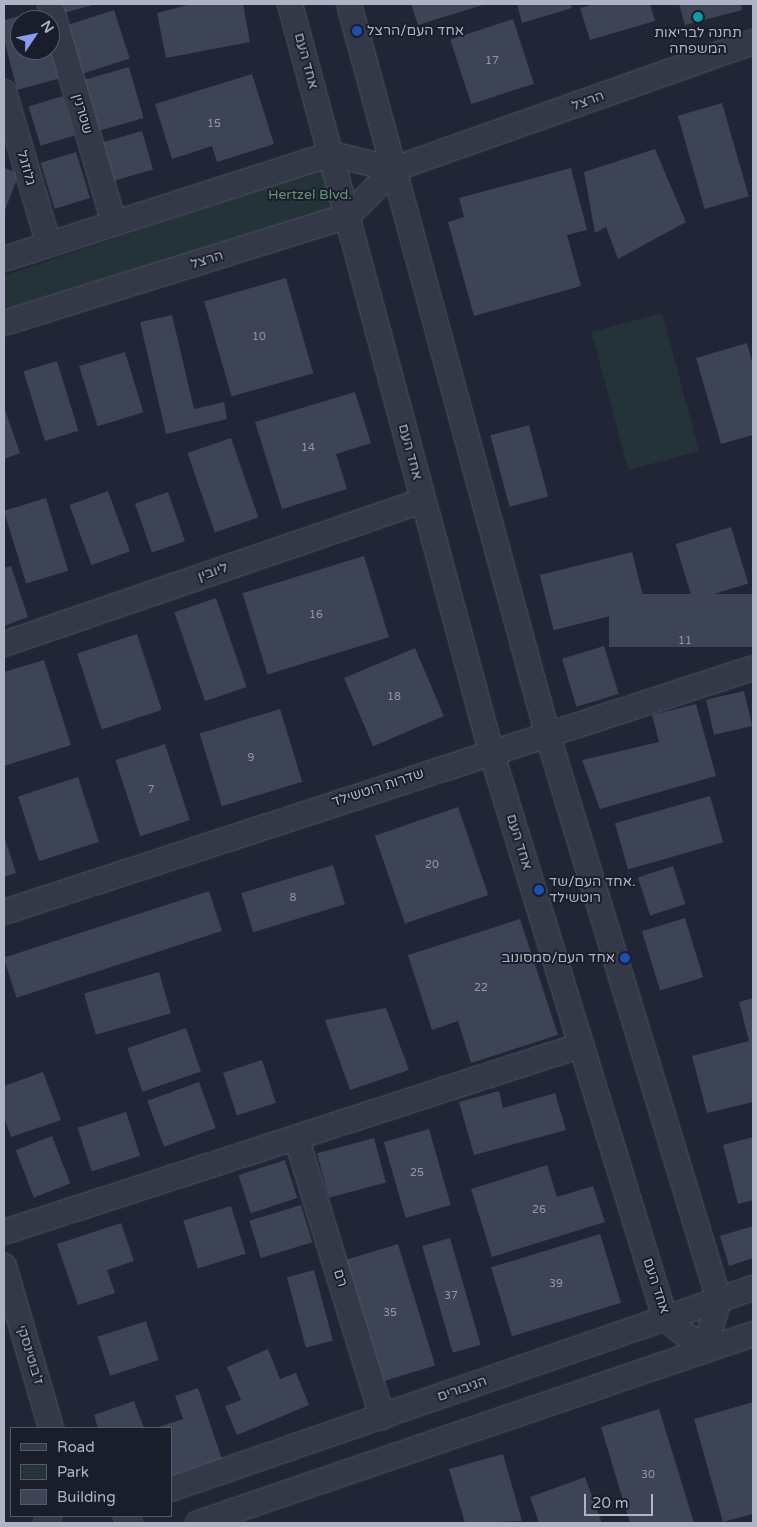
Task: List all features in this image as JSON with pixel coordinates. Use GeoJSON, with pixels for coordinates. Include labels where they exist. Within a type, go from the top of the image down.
{"type":"FeatureCollection","features":[{"type":"Feature","properties":{"kind":"street","name":"שטרנין"},"geometry":{"type":"LineString","coordinates":[[50,4],[114,223]]}},
{"type":"Feature","properties":{"kind":"street","name":"אחד העם"},"geometry":{"type":"LineString","coordinates":[[290,4],[348,216],[422,501],[491,751],[665,1318],[704,1350]]}},
{"type":"Feature","properties":{"kind":"street"},"geometry":{"type":"LineString","coordinates":[[348,4],[548,736],[719,1300],[704,1350]]}},
{"type":"Feature","properties":{"kind":"street","name":"הרצל"},"geometry":{"type":"LineString","coordinates":[[4,323],[348,216],[394,169],[753,42]]}},
{"type":"Feature","properties":{"kind":"street","name":"גלוזגל"},"geometry":{"type":"LineString","coordinates":[[4,92],[49,245]]}},
{"type":"Feature","properties":{"kind":"street"},"geometry":{"type":"LineString","coordinates":[[4,259],[331,154],[394,169]]}},
{"type":"Feature","properties":{"kind":"street","name":"ליובין"},"geometry":{"type":"LineString","coordinates":[[4,644],[422,501]]}},
{"type":"Feature","properties":{"kind":"street","name":"שדרות רוטשילד"},"geometry":{"type":"LineString","coordinates":[[4,912],[491,751],[548,736],[753,668]]}},
{"type":"Feature","properties":{"kind":"street"},"geometry":{"type":"LineString","coordinates":[[4,1232],[297,1140],[582,1045]]}},
{"type":"Feature","properties":{"kind":"street","name":"רם"},"geometry":{"type":"LineString","coordinates":[[297,1140],[382,1417]]}},
{"type":"Feature","properties":{"kind":"street","name":"ז'בוטינסקי"},"geometry":{"type":"LineString","coordinates":[[4,1266],[51,1424]]}},
{"type":"Feature","properties":{"kind":"street","name":"הגיבורים"},"geometry":{"type":"LineString","coordinates":[[172,1489],[753,1288]]}},
{"type":"Feature","properties":{"kind":"street"},"geometry":{"type":"LineString","coordinates":[[198,1523],[753,1334]]}},
{"type":"Feature","properties":{"kind":"green space","name":"Hertzel Blvd."},"geometry":{"type":"Polygon","coordinates":[[[325,167],[337,209],[4,309],[4,276],[325,167]]]}},
{"type":"Feature","properties":{"kind":"green space"},"geometry":{"type":"Polygon","coordinates":[[[662,313],[699,451],[628,470],[591,332],[662,313]]]}},
{"type":"Feature","properties":{"kind":"building"},"geometry":{"type":"Polygon","coordinates":[[[62,4],[96,4],[64,13],[62,4]]]}},
{"type":"Feature","properties":{"kind":"building"},"geometry":{"type":"Polygon","coordinates":[[[191,4],[243,4],[250,42],[166,58],[157,13],[191,4]]]}},
{"type":"Feature","properties":{"kind":"building"},"geometry":{"type":"Polygon","coordinates":[[[411,4],[486,4],[418,25],[411,4]]]}},
{"type":"Feature","properties":{"kind":"building"},"geometry":{"type":"Polygon","coordinates":[[[517,4],[570,4],[572,8],[522,23],[517,4]]]}},
{"type":"Feature","properties":{"kind":"building"},"geometry":{"type":"Polygon","coordinates":[[[595,4],[650,4],[655,21],[590,40],[580,8],[595,4]]]}},
{"type":"Feature","properties":{"kind":"building","name":"תחנה לבריאות המשפחה"},"geometry":{"type":"Polygon","coordinates":[[[679,4],[741,4],[742,10],[685,25],[679,4]]]}},
{"type":"Feature","properties":{"kind":"building"},"geometry":{"type":"Polygon","coordinates":[[[114,10],[130,59],[80,75],[65,26],[114,10]]]}},
{"type":"Feature","properties":{"kind":"building"},"geometry":{"type":"Polygon","coordinates":[[[10,18],[10,60],[56,60],[61,78],[17,90],[4,39],[4,20],[10,18]]]}},
{"type":"Feature","properties":{"kind":"building"},"geometry":{"type":"Polygon","coordinates":[[[513,19],[534,84],[471,104],[450,39],[513,19]]]}},
{"type":"Feature","properties":{"kind":"building"},"geometry":{"type":"Polygon","coordinates":[[[129,67],[144,118],[97,131],[83,80],[129,67]]]}},
{"type":"Feature","properties":{"kind":"building"},"geometry":{"type":"Polygon","coordinates":[[[252,74],[274,144],[217,162],[212,146],[172,159],[155,104],[252,74]]]}},
{"type":"Feature","properties":{"kind":"building"},"geometry":{"type":"Polygon","coordinates":[[[63,96],[75,135],[41,146],[29,107],[63,96]]]}},
{"type":"Feature","properties":{"kind":"building"},"geometry":{"type":"Polygon","coordinates":[[[722,103],[749,196],[705,209],[678,116],[722,103]]]}},
{"type":"Feature","properties":{"kind":"building"},"geometry":{"type":"Polygon","coordinates":[[[142,131],[153,169],[114,181],[103,142],[142,131]]]}},
{"type":"Feature","properties":{"kind":"building"},"geometry":{"type":"Polygon","coordinates":[[[655,149],[686,222],[618,259],[606,227],[595,233],[584,172],[655,149]]]}},
{"type":"Feature","properties":{"kind":"building"},"geometry":{"type":"Polygon","coordinates":[[[76,152],[90,198],[55,209],[41,163],[76,152]]]}},
{"type":"Feature","properties":{"kind":"building"},"geometry":{"type":"Polygon","coordinates":[[[4,168],[19,173],[4,213],[4,168]]]}},
{"type":"Feature","properties":{"kind":"building"},"geometry":{"type":"Polygon","coordinates":[[[571,168],[587,230],[567,235],[581,286],[474,316],[448,222],[464,217],[459,198],[571,168]]]}},
{"type":"Feature","properties":{"kind":"building"},"geometry":{"type":"Polygon","coordinates":[[[286,278],[313,373],[232,397],[204,301],[286,278]]]}},
{"type":"Feature","properties":{"kind":"building"},"geometry":{"type":"Polygon","coordinates":[[[172,315],[194,409],[224,402],[227,419],[166,434],[140,322],[172,315]]]}},
{"type":"Feature","properties":{"kind":"building"},"geometry":{"type":"Polygon","coordinates":[[[747,343],[753,365],[753,435],[721,444],[696,358],[747,343]]]}},
{"type":"Feature","properties":{"kind":"building"},"geometry":{"type":"Polygon","coordinates":[[[125,352],[143,412],[98,426],[79,366],[125,352]]]}},
{"type":"Feature","properties":{"kind":"building"},"geometry":{"type":"Polygon","coordinates":[[[57,361],[78,431],[45,441],[24,371],[57,361]]]}},
{"type":"Feature","properties":{"kind":"building"},"geometry":{"type":"Polygon","coordinates":[[[355,392],[371,443],[336,454],[347,489],[282,509],[255,422],[355,392]]]}},
{"type":"Feature","properties":{"kind":"building"},"geometry":{"type":"Polygon","coordinates":[[[4,407],[20,453],[4,459],[4,407]]]}},
{"type":"Feature","properties":{"kind":"building"},"geometry":{"type":"Polygon","coordinates":[[[529,425],[548,496],[510,507],[490,435],[529,425]]]}},
{"type":"Feature","properties":{"kind":"building"},"geometry":{"type":"Polygon","coordinates":[[[231,438],[258,517],[215,532],[188,453],[231,438]]]}},
{"type":"Feature","properties":{"kind":"building"},"geometry":{"type":"Polygon","coordinates":[[[108,491],[130,551],[91,565],[69,505],[108,491]]]}},
{"type":"Feature","properties":{"kind":"building"},"geometry":{"type":"Polygon","coordinates":[[[168,492],[185,541],[152,553],[135,503],[168,492]]]}},
{"type":"Feature","properties":{"kind":"building"},"geometry":{"type":"Polygon","coordinates":[[[46,498],[68,571],[26,584],[4,511],[46,498]]]}},
{"type":"Feature","properties":{"kind":"building"},"geometry":{"type":"Polygon","coordinates":[[[731,527],[748,583],[693,600],[676,544],[731,527]]]}},
{"type":"Feature","properties":{"kind":"building"},"geometry":{"type":"Polygon","coordinates":[[[632,552],[646,607],[554,630],[540,575],[632,552]]]}},
{"type":"Feature","properties":{"kind":"building"},"geometry":{"type":"Polygon","coordinates":[[[364,556],[389,637],[267,674],[243,593],[364,556]]]}},
{"type":"Feature","properties":{"kind":"building"},"geometry":{"type":"Polygon","coordinates":[[[11,566],[28,617],[4,626],[4,568],[11,566]]]}},
{"type":"Feature","properties":{"kind":"building"},"geometry":{"type":"Polygon","coordinates":[[[609,594],[753,594],[753,647],[609,647],[609,594]]]}},
{"type":"Feature","properties":{"kind":"building"},"geometry":{"type":"Polygon","coordinates":[[[216,598],[247,687],[205,701],[174,612],[216,598]]]}},
{"type":"Feature","properties":{"kind":"building"},"geometry":{"type":"Polygon","coordinates":[[[137,634],[162,710],[102,730],[77,653],[137,634]]]}},
{"type":"Feature","properties":{"kind":"building"},"geometry":{"type":"Polygon","coordinates":[[[604,646],[619,694],[577,707],[562,659],[604,646]]]}},
{"type":"Feature","properties":{"kind":"building"},"geometry":{"type":"Polygon","coordinates":[[[415,648],[444,716],[373,746],[344,678],[415,648]]]}},
{"type":"Feature","properties":{"kind":"building"},"geometry":{"type":"Polygon","coordinates":[[[44,660],[71,745],[4,766],[4,672],[44,660]]]}},
{"type":"Feature","properties":{"kind":"building"},"geometry":{"type":"Polygon","coordinates":[[[744,691],[752,726],[714,735],[706,700],[744,691]]]}},
{"type":"Feature","properties":{"kind":"building"},"geometry":{"type":"Polygon","coordinates":[[[696,704],[716,776],[600,809],[582,760],[659,742],[652,715],[696,704]]]}},
{"type":"Feature","properties":{"kind":"building"},"geometry":{"type":"Polygon","coordinates":[[[280,709],[302,782],[222,806],[200,734],[280,709]]]}},
{"type":"Feature","properties":{"kind":"building"},"geometry":{"type":"Polygon","coordinates":[[[165,744],[190,820],[140,836],[116,760],[165,744]]]}},
{"type":"Feature","properties":{"kind":"building"},"geometry":{"type":"Polygon","coordinates":[[[78,777],[99,842],[39,861],[18,796],[78,777]]]}},
{"type":"Feature","properties":{"kind":"building"},"geometry":{"type":"Polygon","coordinates":[[[710,796],[723,842],[628,869],[615,823],[710,796]]]}},
{"type":"Feature","properties":{"kind":"building"},"geometry":{"type":"Polygon","coordinates":[[[458,807],[488,895],[405,924],[375,836],[458,807]]]}},
{"type":"Feature","properties":{"kind":"building"},"geometry":{"type":"Polygon","coordinates":[[[4,836],[16,873],[4,877],[4,836]]]}},
{"type":"Feature","properties":{"kind":"building"},"geometry":{"type":"Polygon","coordinates":[[[333,865],[345,904],[253,932],[241,893],[333,865]]]}},
{"type":"Feature","properties":{"kind":"building"},"geometry":{"type":"Polygon","coordinates":[[[673,866],[685,904],[650,915],[638,877],[673,866]]]}},
{"type":"Feature","properties":{"kind":"building"},"geometry":{"type":"Polygon","coordinates":[[[209,891],[222,931],[17,998],[4,958],[209,891]]]}},
{"type":"Feature","properties":{"kind":"building"},"geometry":{"type":"Polygon","coordinates":[[[685,918],[703,977],[660,990],[642,931],[685,918]]]}},
{"type":"Feature","properties":{"kind":"building"},"geometry":{"type":"Polygon","coordinates":[[[520,919],[558,1035],[471,1063],[458,1021],[432,1030],[408,955],[520,919]]]}},
{"type":"Feature","properties":{"kind":"building"},"geometry":{"type":"Polygon","coordinates":[[[159,972],[171,1013],[96,1035],[84,993],[159,972]]]}},
{"type":"Feature","properties":{"kind":"building"},"geometry":{"type":"Polygon","coordinates":[[[753,998],[753,1102],[707,1113],[692,1056],[749,1041],[739,1002],[753,998]]]}},
{"type":"Feature","properties":{"kind":"building"},"geometry":{"type":"Polygon","coordinates":[[[386,1008],[409,1070],[350,1090],[325,1020],[386,1008]]]}},
{"type":"Feature","properties":{"kind":"building"},"geometry":{"type":"Polygon","coordinates":[[[186,1028],[201,1071],[142,1092],[127,1048],[186,1028]]]}},
{"type":"Feature","properties":{"kind":"building"},"geometry":{"type":"Polygon","coordinates":[[[262,1060],[276,1103],[237,1115],[223,1073],[262,1060]]]}},
{"type":"Feature","properties":{"kind":"building"},"geometry":{"type":"Polygon","coordinates":[[[43,1072],[61,1120],[11,1137],[4,1117],[4,1086],[43,1072]]]}},
{"type":"Feature","properties":{"kind":"building"},"geometry":{"type":"Polygon","coordinates":[[[199,1082],[216,1128],[164,1147],[147,1101],[199,1082]]]}},
{"type":"Feature","properties":{"kind":"building"},"geometry":{"type":"Polygon","coordinates":[[[499,1091],[503,1108],[555,1093],[566,1130],[474,1155],[459,1102],[499,1091]]]}},
{"type":"Feature","properties":{"kind":"building"},"geometry":{"type":"Polygon","coordinates":[[[126,1112],[140,1156],[92,1172],[77,1128],[126,1112]]]}},
{"type":"Feature","properties":{"kind":"building"},"geometry":{"type":"Polygon","coordinates":[[[429,1129],[451,1205],[406,1218],[384,1142],[429,1129]]]}},
{"type":"Feature","properties":{"kind":"building"},"geometry":{"type":"Polygon","coordinates":[[[52,1136],[70,1184],[34,1198],[16,1150],[52,1136]]]}},
{"type":"Feature","properties":{"kind":"building"},"geometry":{"type":"Polygon","coordinates":[[[753,1137],[753,1200],[738,1204],[723,1145],[753,1137]]]}},
{"type":"Feature","properties":{"kind":"building"},"geometry":{"type":"Polygon","coordinates":[[[374,1138],[386,1182],[329,1198],[317,1153],[374,1138]]]}},
{"type":"Feature","properties":{"kind":"building"},"geometry":{"type":"Polygon","coordinates":[[[285,1160],[297,1198],[251,1213],[238,1175],[285,1160]]]}},
{"type":"Feature","properties":{"kind":"building"},"geometry":{"type":"Polygon","coordinates":[[[547,1165],[557,1197],[593,1186],[605,1222],[492,1257],[471,1189],[547,1165]]]}},
{"type":"Feature","properties":{"kind":"building"},"geometry":{"type":"Polygon","coordinates":[[[301,1205],[312,1242],[261,1258],[249,1221],[301,1205]]]}},
{"type":"Feature","properties":{"kind":"building"},"geometry":{"type":"Polygon","coordinates":[[[231,1206],[246,1254],[198,1268],[183,1221],[231,1206]]]}},
{"type":"Feature","properties":{"kind":"building"},"geometry":{"type":"Polygon","coordinates":[[[121,1223],[134,1261],[107,1270],[115,1293],[78,1305],[57,1244],[121,1223]]]}},
{"type":"Feature","properties":{"kind":"building"},"geometry":{"type":"Polygon","coordinates":[[[753,1226],[753,1258],[729,1266],[720,1236],[753,1226]]]}},
{"type":"Feature","properties":{"kind":"building"},"geometry":{"type":"Polygon","coordinates":[[[600,1234],[621,1303],[512,1336],[491,1267],[600,1234]]]}},
{"type":"Feature","properties":{"kind":"building"},"geometry":{"type":"Polygon","coordinates":[[[450,1238],[481,1345],[453,1353],[422,1246],[450,1238]]]}},
{"type":"Feature","properties":{"kind":"building"},"geometry":{"type":"Polygon","coordinates":[[[398,1244],[435,1365],[382,1382],[344,1260],[398,1244]]]}},
{"type":"Feature","properties":{"kind":"building"},"geometry":{"type":"Polygon","coordinates":[[[314,1270],[333,1341],[306,1348],[287,1277],[314,1270]]]}},
{"type":"Feature","properties":{"kind":"building"},"geometry":{"type":"Polygon","coordinates":[[[146,1321],[159,1360],[110,1376],[97,1337],[146,1321]]]}},
{"type":"Feature","properties":{"kind":"building"},"geometry":{"type":"Polygon","coordinates":[[[268,1349],[280,1379],[296,1373],[309,1405],[237,1435],[225,1406],[241,1400],[227,1367],[268,1349]]]}},
{"type":"Feature","properties":{"kind":"building"},"geometry":{"type":"Polygon","coordinates":[[[198,1388],[223,1462],[172,1480],[172,1427],[159,1427],[183,1419],[175,1396],[198,1388]]]}},
{"type":"Feature","properties":{"kind":"building"},"geometry":{"type":"Polygon","coordinates":[[[134,1401],[144,1427],[98,1427],[94,1415],[134,1401]]]}},
{"type":"Feature","properties":{"kind":"building"},"geometry":{"type":"Polygon","coordinates":[[[753,1402],[753,1514],[723,1522],[694,1419],[753,1402]]]}},
{"type":"Feature","properties":{"kind":"building"},"geometry":{"type":"Polygon","coordinates":[[[659,1409],[694,1523],[630,1523],[601,1427],[659,1409]]]}},
{"type":"Feature","properties":{"kind":"building"},"geometry":{"type":"Polygon","coordinates":[[[503,1454],[522,1521],[465,1523],[449,1469],[503,1454]]]}},
{"type":"Feature","properties":{"kind":"building"},"geometry":{"type":"Polygon","coordinates":[[[585,1477],[602,1523],[539,1523],[530,1497],[585,1477]]]}},
{"type":"Feature","properties":{"kind":"place","name":"תחנה לבריאות המשפחה"},"geometry":{"type":"Point","coordinates":[698,17]}},
{"type":"Feature","properties":{"kind":"place","name":"אחד העם/הרצל"},"geometry":{"type":"Point","coordinates":[357,31]}},
{"type":"Feature","properties":{"kind":"place","name":"אחד העם/שד. רוטשילד"},"geometry":{"type":"Point","coordinates":[539,890]}},
{"type":"Feature","properties":{"kind":"place","name":"אחד העם/סמסונוב"},"geometry":{"type":"Point","coordinates":[625,958]}}]}
